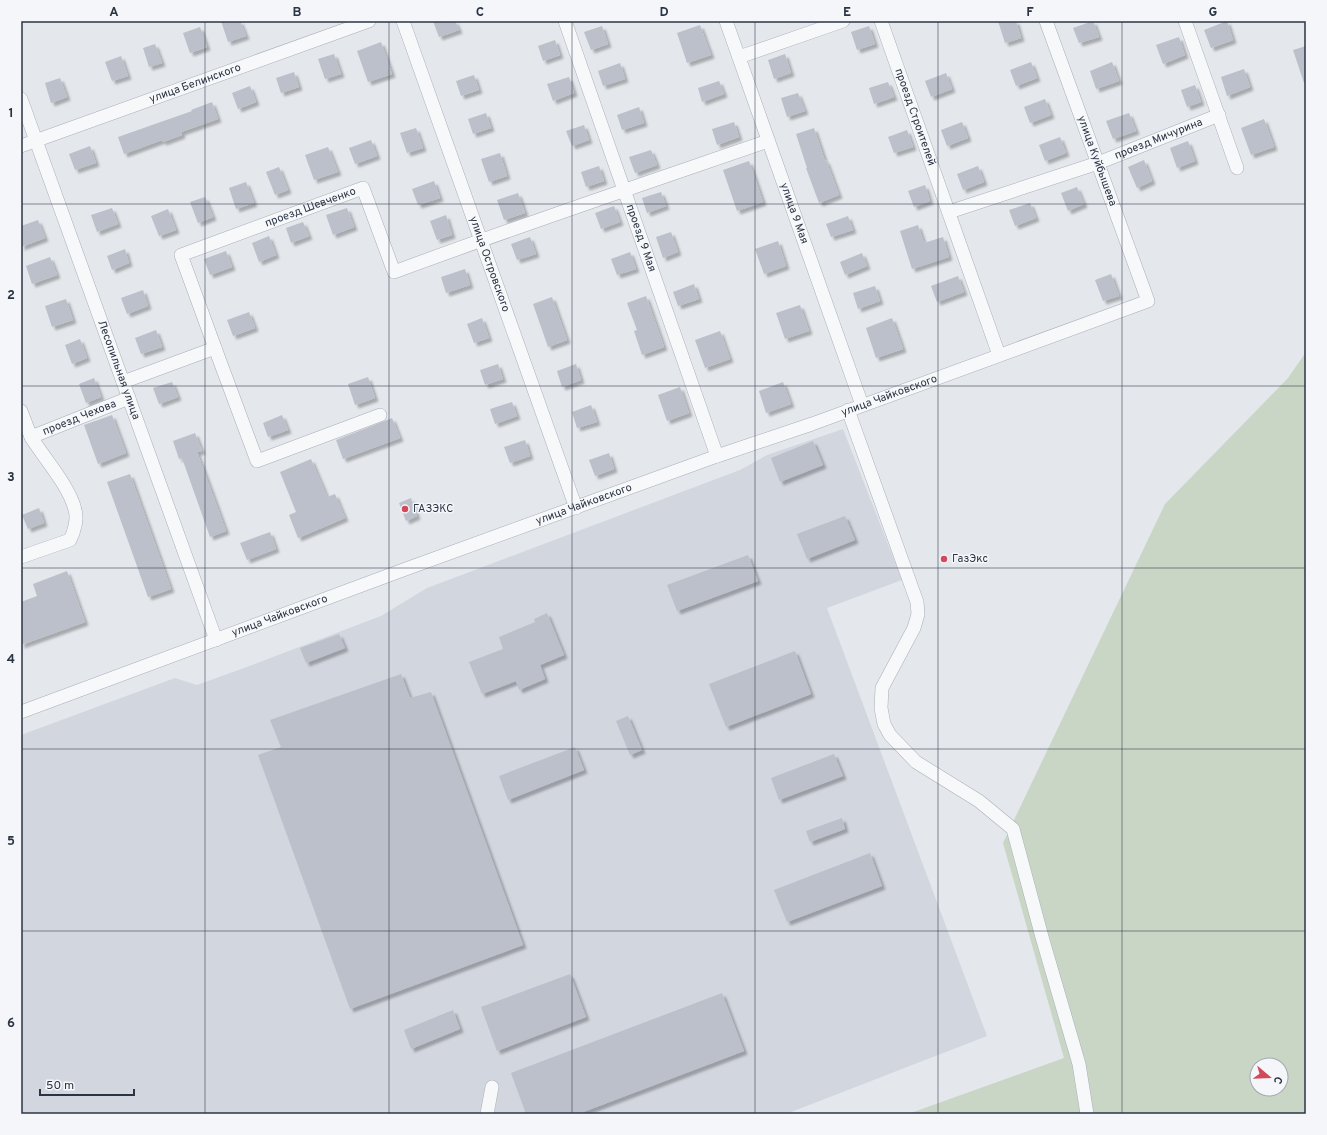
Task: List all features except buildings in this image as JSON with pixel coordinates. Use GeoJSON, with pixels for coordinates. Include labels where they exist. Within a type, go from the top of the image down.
{"type":"FeatureCollection","features":[{"type":"Feature","properties":{"kind":"street","name":"улица Белинского"},"geometry":{"type":"LineString","coordinates":[[21,146],[369,21]]}},
{"type":"Feature","properties":{"kind":"street","name":"улица Островского"},"geometry":{"type":"LineString","coordinates":[[403,21],[576,508]]}},
{"type":"Feature","properties":{"kind":"street","name":"проезд 9 Мая"},"geometry":{"type":"LineString","coordinates":[[565,21],[717,456]]}},
{"type":"Feature","properties":{"kind":"street","name":"улица 9 Мая"},"geometry":{"type":"LineString","coordinates":[[726,21],[862,405]]}},
{"type":"Feature","properties":{"kind":"street"},"geometry":{"type":"LineString","coordinates":[[739,57],[843,21]]}},
{"type":"Feature","properties":{"kind":"street","name":"проезд Строителей"},"geometry":{"type":"LineString","coordinates":[[881,21],[950,212],[999,355]]}},
{"type":"Feature","properties":{"kind":"street","name":"улица Куйбышева"},"geometry":{"type":"LineString","coordinates":[[1046,21],[1148,301]]}},
{"type":"Feature","properties":{"kind":"street"},"geometry":{"type":"LineString","coordinates":[[1185,21],[1237,168]]}},
{"type":"Feature","properties":{"kind":"street","name":"Лесопильная улица"},"geometry":{"type":"LineString","coordinates":[[21,99],[216,640]]}},
{"type":"Feature","properties":{"kind":"street","name":"проезд Мичурина"},"geometry":{"type":"LineString","coordinates":[[1098,163],[1219,115]]}},
{"type":"Feature","properties":{"kind":"street"},"geometry":{"type":"LineString","coordinates":[[480,240],[768,140]]}},
{"type":"Feature","properties":{"kind":"street"},"geometry":{"type":"LineString","coordinates":[[950,212],[1098,163]]}},
{"type":"Feature","properties":{"kind":"street","name":"проезд Шевченко"},"geometry":{"type":"LineString","coordinates":[[380,415],[257,461],[181,255],[363,188],[394,272],[480,240]]}},
{"type":"Feature","properties":{"kind":"street","name":"улица Чайковского"},"geometry":{"type":"LineString","coordinates":[[21,712],[397,572],[1148,301]]}},
{"type":"Feature","properties":{"kind":"street"},"geometry":{"type":"LineString","coordinates":[[123,382],[215,348]]}},
{"type":"Feature","properties":{"kind":"street","name":"проезд Чехова"},"geometry":{"type":"LineString","coordinates":[[31,437],[128,398]]}},
{"type":"Feature","properties":{"kind":"street"},"geometry":{"type":"LineString","coordinates":[[848,410],[917,602],[918,614],[914,628],[882,688],[881,708],[884,724],[890,735],[916,762],[979,801],[1013,830],[1079,1064],[1087,1114]]}},
{"type":"Feature","properties":{"kind":"street","name":"проезд Чехова"},"geometry":{"type":"LineString","coordinates":[[21,411],[31,437],[67,490],[76,510],[74,531],[70,540],[21,557]]}},
{"type":"Feature","properties":{"kind":"street"},"geometry":{"type":"LineString","coordinates":[[487,1114],[492,1087]]}},
{"type":"Feature","properties":{"kind":"shaded area"},"geometry":{"type":"Polygon","coordinates":[[[843,429],[902,580],[827,608],[987,1036],[786,1114],[21,1114],[21,735],[175,678],[197,685],[244,668],[381,616],[427,588],[740,470],[767,455],[843,429]]]}},
{"type":"Feature","properties":{"kind":"green space"},"geometry":{"type":"Polygon","coordinates":[[[1306,352],[1306,1114],[908,1114],[1064,1058],[1003,843],[1165,504],[1288,378],[1306,352]]]}},
{"type":"Feature","properties":{"kind":"place","name":"ГАЗЭКС"},"geometry":{"type":"Point","coordinates":[405,509]}},
{"type":"Feature","properties":{"kind":"place","name":"ГазЭкс"},"geometry":{"type":"Point","coordinates":[944,559]}}]}
